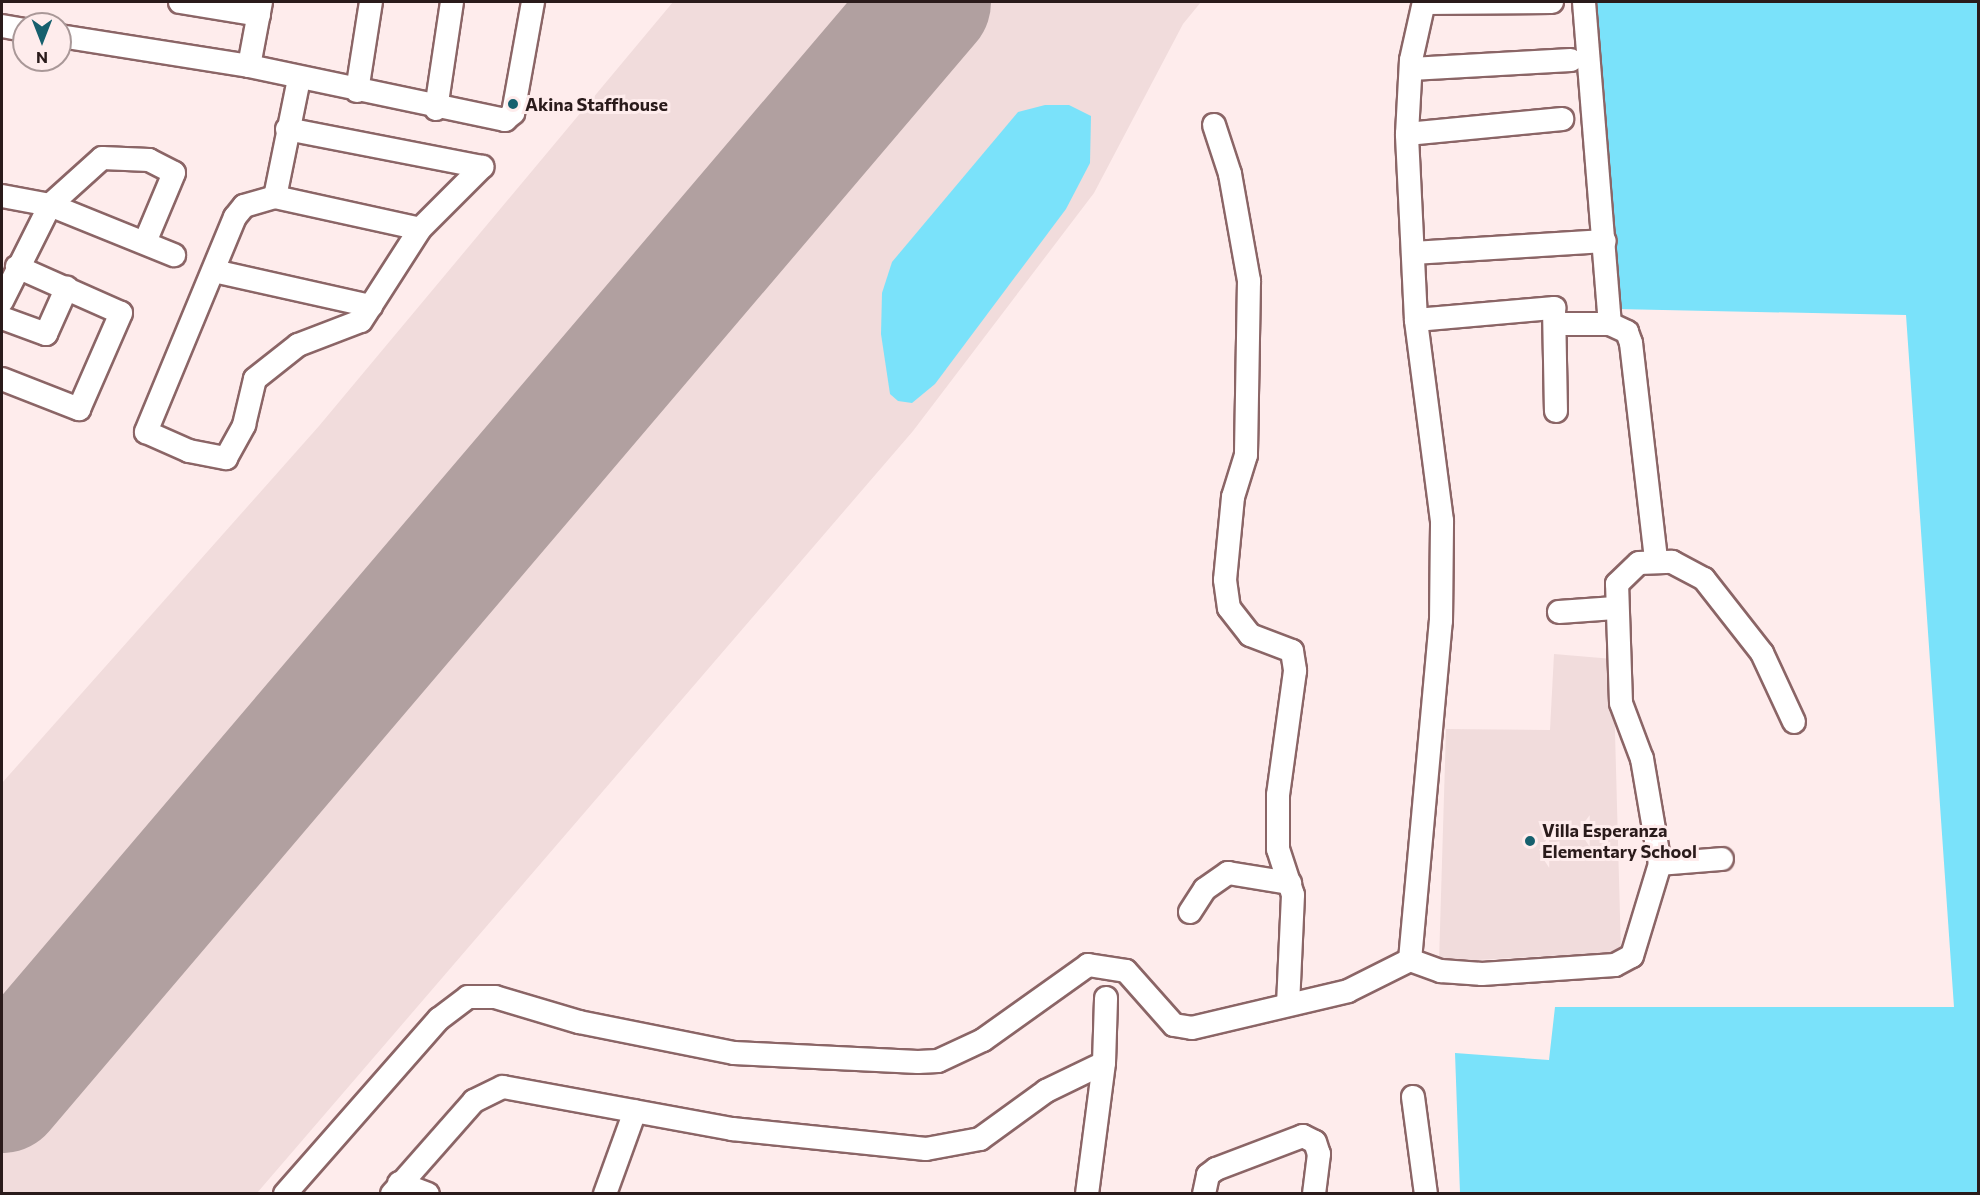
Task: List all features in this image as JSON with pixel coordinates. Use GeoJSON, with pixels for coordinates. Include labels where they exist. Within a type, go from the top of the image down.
{"type":"FeatureCollection","features":[{"type":"Feature","properties":{"kind":"street"},"geometry":{"type":"LineString","coordinates":[[180,2],[260,8],[249,66]]}},
{"type":"Feature","properties":{"kind":"street"},"geometry":{"type":"LineString","coordinates":[[357,91],[371,2]]}},
{"type":"Feature","properties":{"kind":"street"},"geometry":{"type":"LineString","coordinates":[[436,109],[452,2]]}},
{"type":"Feature","properties":{"kind":"street"},"geometry":{"type":"LineString","coordinates":[[72,38],[249,66],[436,109],[511,117],[533,2]]}},
{"type":"Feature","properties":{"kind":"street"},"geometry":{"type":"LineString","coordinates":[[1410,960],[1441,610],[1442,521],[1416,320],[1407,134],[1411,69],[1425,2],[1552,2]]}},
{"type":"Feature","properties":{"kind":"street"},"geometry":{"type":"LineString","coordinates":[[1584,2],[1610,324]]}},
{"type":"Feature","properties":{"kind":"street"},"geometry":{"type":"LineString","coordinates":[[1411,69],[1571,60]]}},
{"type":"Feature","properties":{"kind":"street"},"geometry":{"type":"LineString","coordinates":[[276,196],[287,129],[299,79]]}},
{"type":"Feature","properties":{"kind":"street"},"geometry":{"type":"LineString","coordinates":[[1407,134],[1562,118]]}},
{"type":"Feature","properties":{"kind":"street"},"geometry":{"type":"LineString","coordinates":[[1214,125],[1230,174],[1249,281],[1246,455],[1233,497],[1225,580],[1229,608],[1243,630],[1285,646],[1294,659],[1278,795],[1278,849],[1290,882],[1288,1004]]}},
{"type":"Feature","properties":{"kind":"street"},"geometry":{"type":"LineString","coordinates":[[287,129],[482,167],[420,229],[371,306],[355,326],[298,345],[255,379],[244,425],[226,458],[203,455],[146,432],[244,206],[276,196],[420,229]]}},
{"type":"Feature","properties":{"kind":"street"},"geometry":{"type":"LineString","coordinates":[[2,301],[50,205],[102,158],[160,164],[174,175],[145,242]]}},
{"type":"Feature","properties":{"kind":"street"},"geometry":{"type":"LineString","coordinates":[[2,196],[50,205],[174,255]]}},
{"type":"Feature","properties":{"kind":"street"},"geometry":{"type":"LineString","coordinates":[[1413,253],[1605,241]]}},
{"type":"Feature","properties":{"kind":"street"},"geometry":{"type":"LineString","coordinates":[[2,379],[81,407],[121,313],[67,287],[17,267]]}},
{"type":"Feature","properties":{"kind":"street"},"geometry":{"type":"LineString","coordinates":[[214,271],[371,306]]}},
{"type":"Feature","properties":{"kind":"street"},"geometry":{"type":"LineString","coordinates":[[2,318],[46,334],[67,287]]}},
{"type":"Feature","properties":{"kind":"street"},"geometry":{"type":"LineString","coordinates":[[1416,320],[1554,308],[1557,324],[1556,411]]}},
{"type":"Feature","properties":{"kind":"street"},"geometry":{"type":"LineString","coordinates":[[1557,324],[1610,324],[1627,332],[1631,343],[1656,560]]}},
{"type":"Feature","properties":{"kind":"street"},"geometry":{"type":"LineString","coordinates":[[285,1194],[439,1018],[468,997],[495,997],[681,1045],[859,1062],[938,1061],[984,1040],[1088,965],[1126,971],[1174,1025],[1184,1028],[1348,991],[1410,960],[1441,971],[1482,974],[1615,965],[1632,956],[1660,864],[1642,759],[1621,704],[1615,608],[1617,584],[1629,566],[1656,560],[1686,567],[1704,579],[1762,653],[1794,722]]}},
{"type":"Feature","properties":{"kind":"street"},"geometry":{"type":"LineString","coordinates":[[1559,612],[1615,608]]}},
{"type":"Feature","properties":{"kind":"street"},"geometry":{"type":"LineString","coordinates":[[1660,864],[1722,860]]}},
{"type":"Feature","properties":{"kind":"street"},"geometry":{"type":"LineString","coordinates":[[1190,912],[1205,889],[1228,873],[1290,882]]}},
{"type":"Feature","properties":{"kind":"street"},"geometry":{"type":"LineString","coordinates":[[1087,1194],[1104,1063],[1106,998]]}},
{"type":"Feature","properties":{"kind":"street"},"geometry":{"type":"LineString","coordinates":[[396,1188],[474,1101],[491,1090],[523,1088],[732,1129],[926,1149],[980,1139],[1046,1091],[1104,1063]]}},
{"type":"Feature","properties":{"kind":"street"},"geometry":{"type":"LineString","coordinates":[[1413,1097],[1426,1194]]}},
{"type":"Feature","properties":{"kind":"street"},"geometry":{"type":"LineString","coordinates":[[604,1194],[635,1111]]}},
{"type":"Feature","properties":{"kind":"street"},"geometry":{"type":"LineString","coordinates":[[1204,1194],[1208,1174],[1216,1169],[1303,1136],[1315,1142],[1319,1154],[1314,1194]]}},
{"type":"Feature","properties":{"kind":"street"},"geometry":{"type":"LineString","coordinates":[[396,1188],[428,1194]]}},
{"type":"Feature","properties":{"kind":"shaded area"},"geometry":{"type":"Polygon","coordinates":[[[673,2],[1201,2],[1183,24],[1094,193],[913,431],[257,1193],[2,1194],[2,783],[319,426],[673,2]]]}},
{"type":"Feature","properties":{"kind":"shaded area","name":"Villa Esperanza Elementary School"},"geometry":{"type":"Polygon","coordinates":[[[1554,654],[1613,659],[1621,952],[1439,962],[1446,729],[1550,730],[1554,654]]]}},
{"type":"Feature","properties":{"kind":"water"},"geometry":{"type":"Polygon","coordinates":[[[1589,2],[1978,2],[1978,1193],[1460,1193],[1455,1053],[1549,1060],[1555,1007],[1954,1007],[1906,315],[1616,309],[1589,2]]]}},
{"type":"Feature","properties":{"kind":"water"},"geometry":{"type":"Polygon","coordinates":[[[1045,105],[1069,105],[1091,116],[1090,163],[1066,209],[935,384],[912,403],[898,401],[890,394],[881,334],[882,293],[892,262],[1018,112],[1045,105]]]}},
{"type":"Feature","properties":{"kind":"runway"},"geometry":{"type":"LineString","coordinates":[[2,1091],[929,2]]}},
{"type":"Feature","properties":{"kind":"place","name":"Akina Staffhouse"},"geometry":{"type":"Point","coordinates":[513,104]}},
{"type":"Feature","properties":{"kind":"place","name":"Villa Esperanza Elementary School"},"geometry":{"type":"Point","coordinates":[1530,841]}}]}
